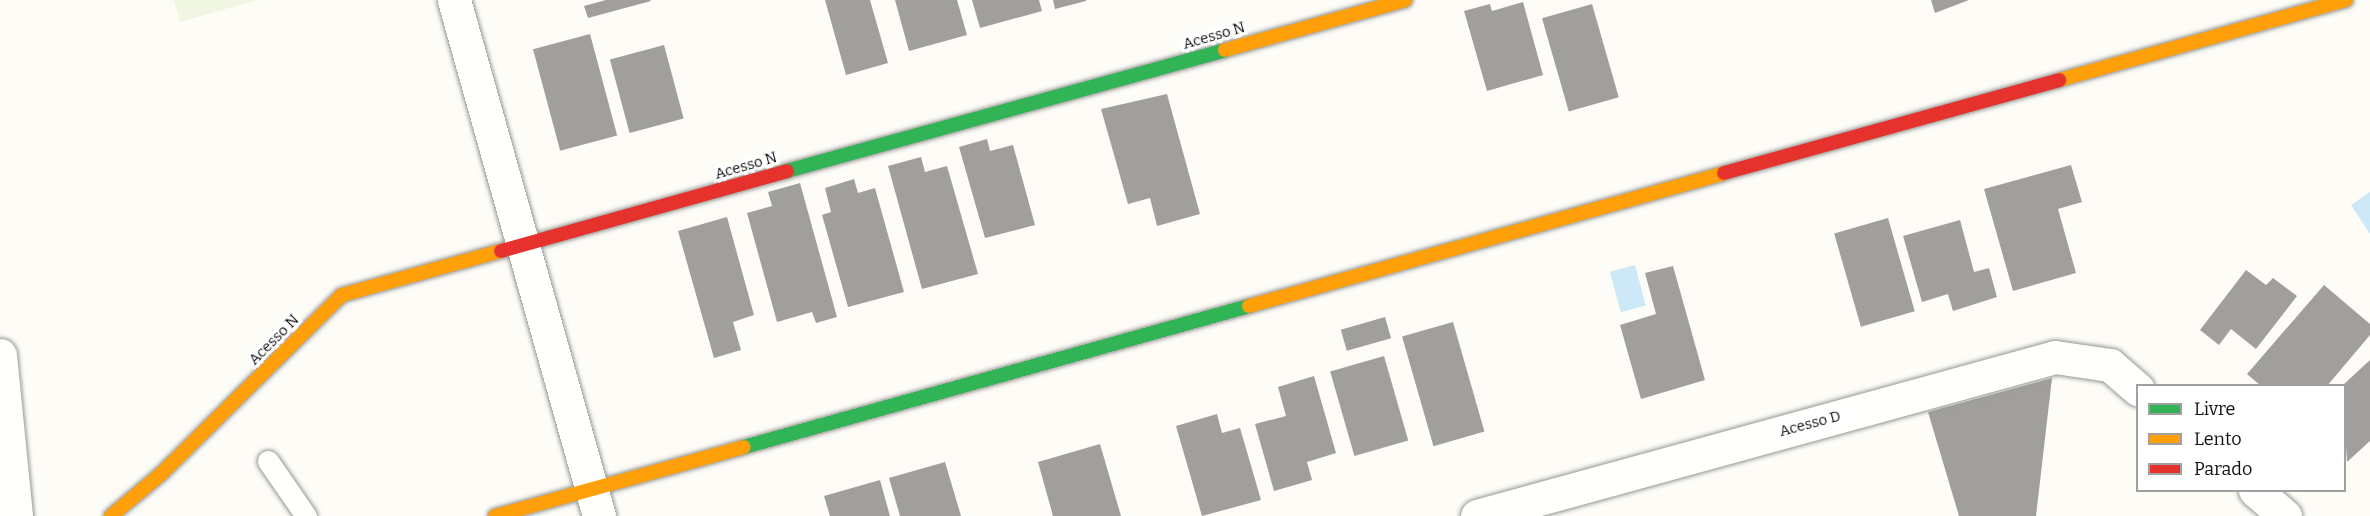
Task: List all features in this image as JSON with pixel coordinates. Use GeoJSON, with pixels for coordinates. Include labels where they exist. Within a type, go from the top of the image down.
{"type":"FeatureCollection","features":[{"type":"Feature","properties":{"kind":"street"},"geometry":{"type":"LineString","coordinates":[[454,0],[595,501]]}},
{"type":"Feature","properties":{"kind":"street","name":"Acesso N"},"geometry":{"type":"LineString","coordinates":[[111,516],[160,474],[342,296],[1405,0]]}},
{"type":"Feature","properties":{"kind":"street"},"geometry":{"type":"LineString","coordinates":[[495,516],[595,501],[2346,0]]}},
{"type":"Feature","properties":{"kind":"street"},"geometry":{"type":"LineString","coordinates":[[0,355],[16,516]]}},
{"type":"Feature","properties":{"kind":"street","name":"Acesso D"},"geometry":{"type":"LineString","coordinates":[[1477,516],[2055,357],[2110,365],[2136,387]]}},
{"type":"Feature","properties":{"kind":"street"},"geometry":{"type":"LineString","coordinates":[[2257,492],[2285,516]]}},
{"type":"Feature","properties":{"kind":"lane"},"geometry":{"type":"LineString","coordinates":[[268,460],[306,516]]}},
{"type":"Feature","properties":{"kind":"green space"},"geometry":{"type":"Polygon","coordinates":[[[174,0],[257,0],[180,22],[174,0]]]}},
{"type":"Feature","properties":{"kind":"water"},"geometry":{"type":"Polygon","coordinates":[[[2370,192],[2370,234],[2351,205],[2370,192]]]}},
{"type":"Feature","properties":{"kind":"water"},"geometry":{"type":"Polygon","coordinates":[[[1635,265],[1646,306],[1621,312],[1610,272],[1635,265]]]}},
{"type":"Feature","properties":{"kind":"building"},"geometry":{"type":"Polygon","coordinates":[[[606,0],[651,1],[588,18],[584,6],[606,0]]]}},
{"type":"Feature","properties":{"kind":"building"},"geometry":{"type":"Polygon","coordinates":[[[825,0],[870,0],[888,63],[846,75],[825,0]]]}},
{"type":"Feature","properties":{"kind":"building"},"geometry":{"type":"Polygon","coordinates":[[[895,0],[957,0],[967,35],[909,51],[895,0]]]}},
{"type":"Feature","properties":{"kind":"building"},"geometry":{"type":"Polygon","coordinates":[[[972,0],[1039,0],[1042,11],[980,28],[972,0]]]}},
{"type":"Feature","properties":{"kind":"building"},"geometry":{"type":"Polygon","coordinates":[[[1053,0],[1086,0],[1086,1],[1055,9],[1053,0]]]}},
{"type":"Feature","properties":{"kind":"building"},"geometry":{"type":"Polygon","coordinates":[[[1931,0],[1969,0],[1935,13],[1931,0]]]}},
{"type":"Feature","properties":{"kind":"building"},"geometry":{"type":"Polygon","coordinates":[[[1523,2],[1543,75],[1487,91],[1464,11],[1490,4],[1492,11],[1523,2]]]}},
{"type":"Feature","properties":{"kind":"building"},"geometry":{"type":"Polygon","coordinates":[[[1592,4],[1619,97],[1569,112],[1542,18],[1592,4]]]}},
{"type":"Feature","properties":{"kind":"building"},"geometry":{"type":"Polygon","coordinates":[[[590,34],[617,135],[560,151],[533,49],[590,34]]]}},
{"type":"Feature","properties":{"kind":"building"},"geometry":{"type":"Polygon","coordinates":[[[664,45],[684,118],[630,133],[610,59],[664,45]]]}},
{"type":"Feature","properties":{"kind":"building"},"geometry":{"type":"Polygon","coordinates":[[[1167,94],[1200,214],[1157,226],[1150,198],[1128,204],[1101,109],[1167,94]]]}},
{"type":"Feature","properties":{"kind":"building"},"geometry":{"type":"Polygon","coordinates":[[[987,139],[990,151],[1013,145],[1035,225],[985,238],[959,147],[987,139]]]}},
{"type":"Feature","properties":{"kind":"building"},"geometry":{"type":"Polygon","coordinates":[[[921,157],[925,172],[947,166],[978,274],[922,289],[888,166],[921,157]]]}},
{"type":"Feature","properties":{"kind":"building"},"geometry":{"type":"Polygon","coordinates":[[[2071,165],[2082,202],[2058,209],[2076,273],[2013,291],[1984,189],[2071,165]]]}},
{"type":"Feature","properties":{"kind":"building"},"geometry":{"type":"Polygon","coordinates":[[[854,179],[858,193],[875,188],[904,292],[848,307],[822,215],[831,212],[825,188],[854,179]]]}},
{"type":"Feature","properties":{"kind":"building"},"geometry":{"type":"Polygon","coordinates":[[[800,183],[837,317],[816,323],[812,312],[777,322],[747,213],[772,206],[768,192],[800,183]]]}},
{"type":"Feature","properties":{"kind":"building"},"geometry":{"type":"Polygon","coordinates":[[[727,217],[754,315],[733,322],[741,350],[714,358],[678,231],[727,217]]]}},
{"type":"Feature","properties":{"kind":"building"},"geometry":{"type":"Polygon","coordinates":[[[1888,218],[1915,311],[1861,327],[1834,233],[1888,218]]]}},
{"type":"Feature","properties":{"kind":"building"},"geometry":{"type":"Polygon","coordinates":[[[1960,220],[1974,272],[1989,268],[1997,297],[1953,311],[1948,294],[1922,302],[1903,236],[1960,220]]]}},
{"type":"Feature","properties":{"kind":"building"},"geometry":{"type":"Polygon","coordinates":[[[1673,266],[1705,380],[1641,399],[1620,325],[1656,314],[1645,273],[1673,266]]]}},
{"type":"Feature","properties":{"kind":"building"},"geometry":{"type":"Polygon","coordinates":[[[2246,270],[2266,285],[2273,278],[2297,296],[2256,349],[2231,329],[2219,345],[2200,330],[2246,270]]]}},
{"type":"Feature","properties":{"kind":"building"},"geometry":{"type":"Polygon","coordinates":[[[2324,285],[2370,324],[2370,335],[2329,384],[2259,384],[2247,374],[2324,285]]]}},
{"type":"Feature","properties":{"kind":"building"},"geometry":{"type":"Polygon","coordinates":[[[1385,317],[1391,338],[1347,351],[1341,330],[1385,317]]]}},
{"type":"Feature","properties":{"kind":"building"},"geometry":{"type":"Polygon","coordinates":[[[1453,322],[1484,432],[1433,446],[1402,337],[1453,322]]]}},
{"type":"Feature","properties":{"kind":"building"},"geometry":{"type":"Polygon","coordinates":[[[1384,356],[1408,441],[1354,456],[1330,371],[1384,356]]]}},
{"type":"Feature","properties":{"kind":"building"},"geometry":{"type":"Polygon","coordinates":[[[2370,360],[2370,441],[2347,462],[2346,384],[2344,384],[2370,360]]]}},
{"type":"Feature","properties":{"kind":"building"},"geometry":{"type":"Polygon","coordinates":[[[1314,376],[1336,453],[1307,462],[1312,480],[1274,491],[1255,424],[1286,416],[1278,387],[1314,376]]]}},
{"type":"Feature","properties":{"kind":"building"},"geometry":{"type":"Polygon","coordinates":[[[2052,378],[2036,516],[1959,516],[1928,412],[2052,378]]]}},
{"type":"Feature","properties":{"kind":"building"},"geometry":{"type":"Polygon","coordinates":[[[1217,414],[1222,433],[1240,428],[1261,500],[1202,516],[1176,426],[1217,414]]]}},
{"type":"Feature","properties":{"kind":"building"},"geometry":{"type":"Polygon","coordinates":[[[1100,444],[1121,516],[1053,516],[1038,462],[1100,444]]]}},
{"type":"Feature","properties":{"kind":"building"},"geometry":{"type":"Polygon","coordinates":[[[945,462],[961,516],[900,516],[889,478],[945,462]]]}},
{"type":"Feature","properties":{"kind":"building"},"geometry":{"type":"Polygon","coordinates":[[[880,480],[890,516],[830,516],[824,496],[880,480]]]}},
{"type":"Feature","properties":{"kind":"traffic: fast"},"geometry":{"type":"LineString","coordinates":[[787,171],[1225,50]]}},
{"type":"Feature","properties":{"kind":"traffic: fast"},"geometry":{"type":"LineString","coordinates":[[744,447],[1249,306]]}},
{"type":"Feature","properties":{"kind":"traffic: slow"},"geometry":{"type":"LineString","coordinates":[[1225,50],[1405,0]]}},
{"type":"Feature","properties":{"kind":"traffic: slow"},"geometry":{"type":"LineString","coordinates":[[2059,80],[2346,0]]}},
{"type":"Feature","properties":{"kind":"traffic: slow"},"geometry":{"type":"LineString","coordinates":[[1249,306],[1724,173]]}},
{"type":"Feature","properties":{"kind":"traffic: slow"},"geometry":{"type":"LineString","coordinates":[[111,516],[161,474],[342,295],[501,251]]}},
{"type":"Feature","properties":{"kind":"traffic: slow"},"geometry":{"type":"LineString","coordinates":[[495,516],[744,447]]}},
{"type":"Feature","properties":{"kind":"traffic: jam"},"geometry":{"type":"LineString","coordinates":[[1724,173],[2059,80]]}},
{"type":"Feature","properties":{"kind":"traffic: jam"},"geometry":{"type":"LineString","coordinates":[[501,251],[787,171]]}}]}
